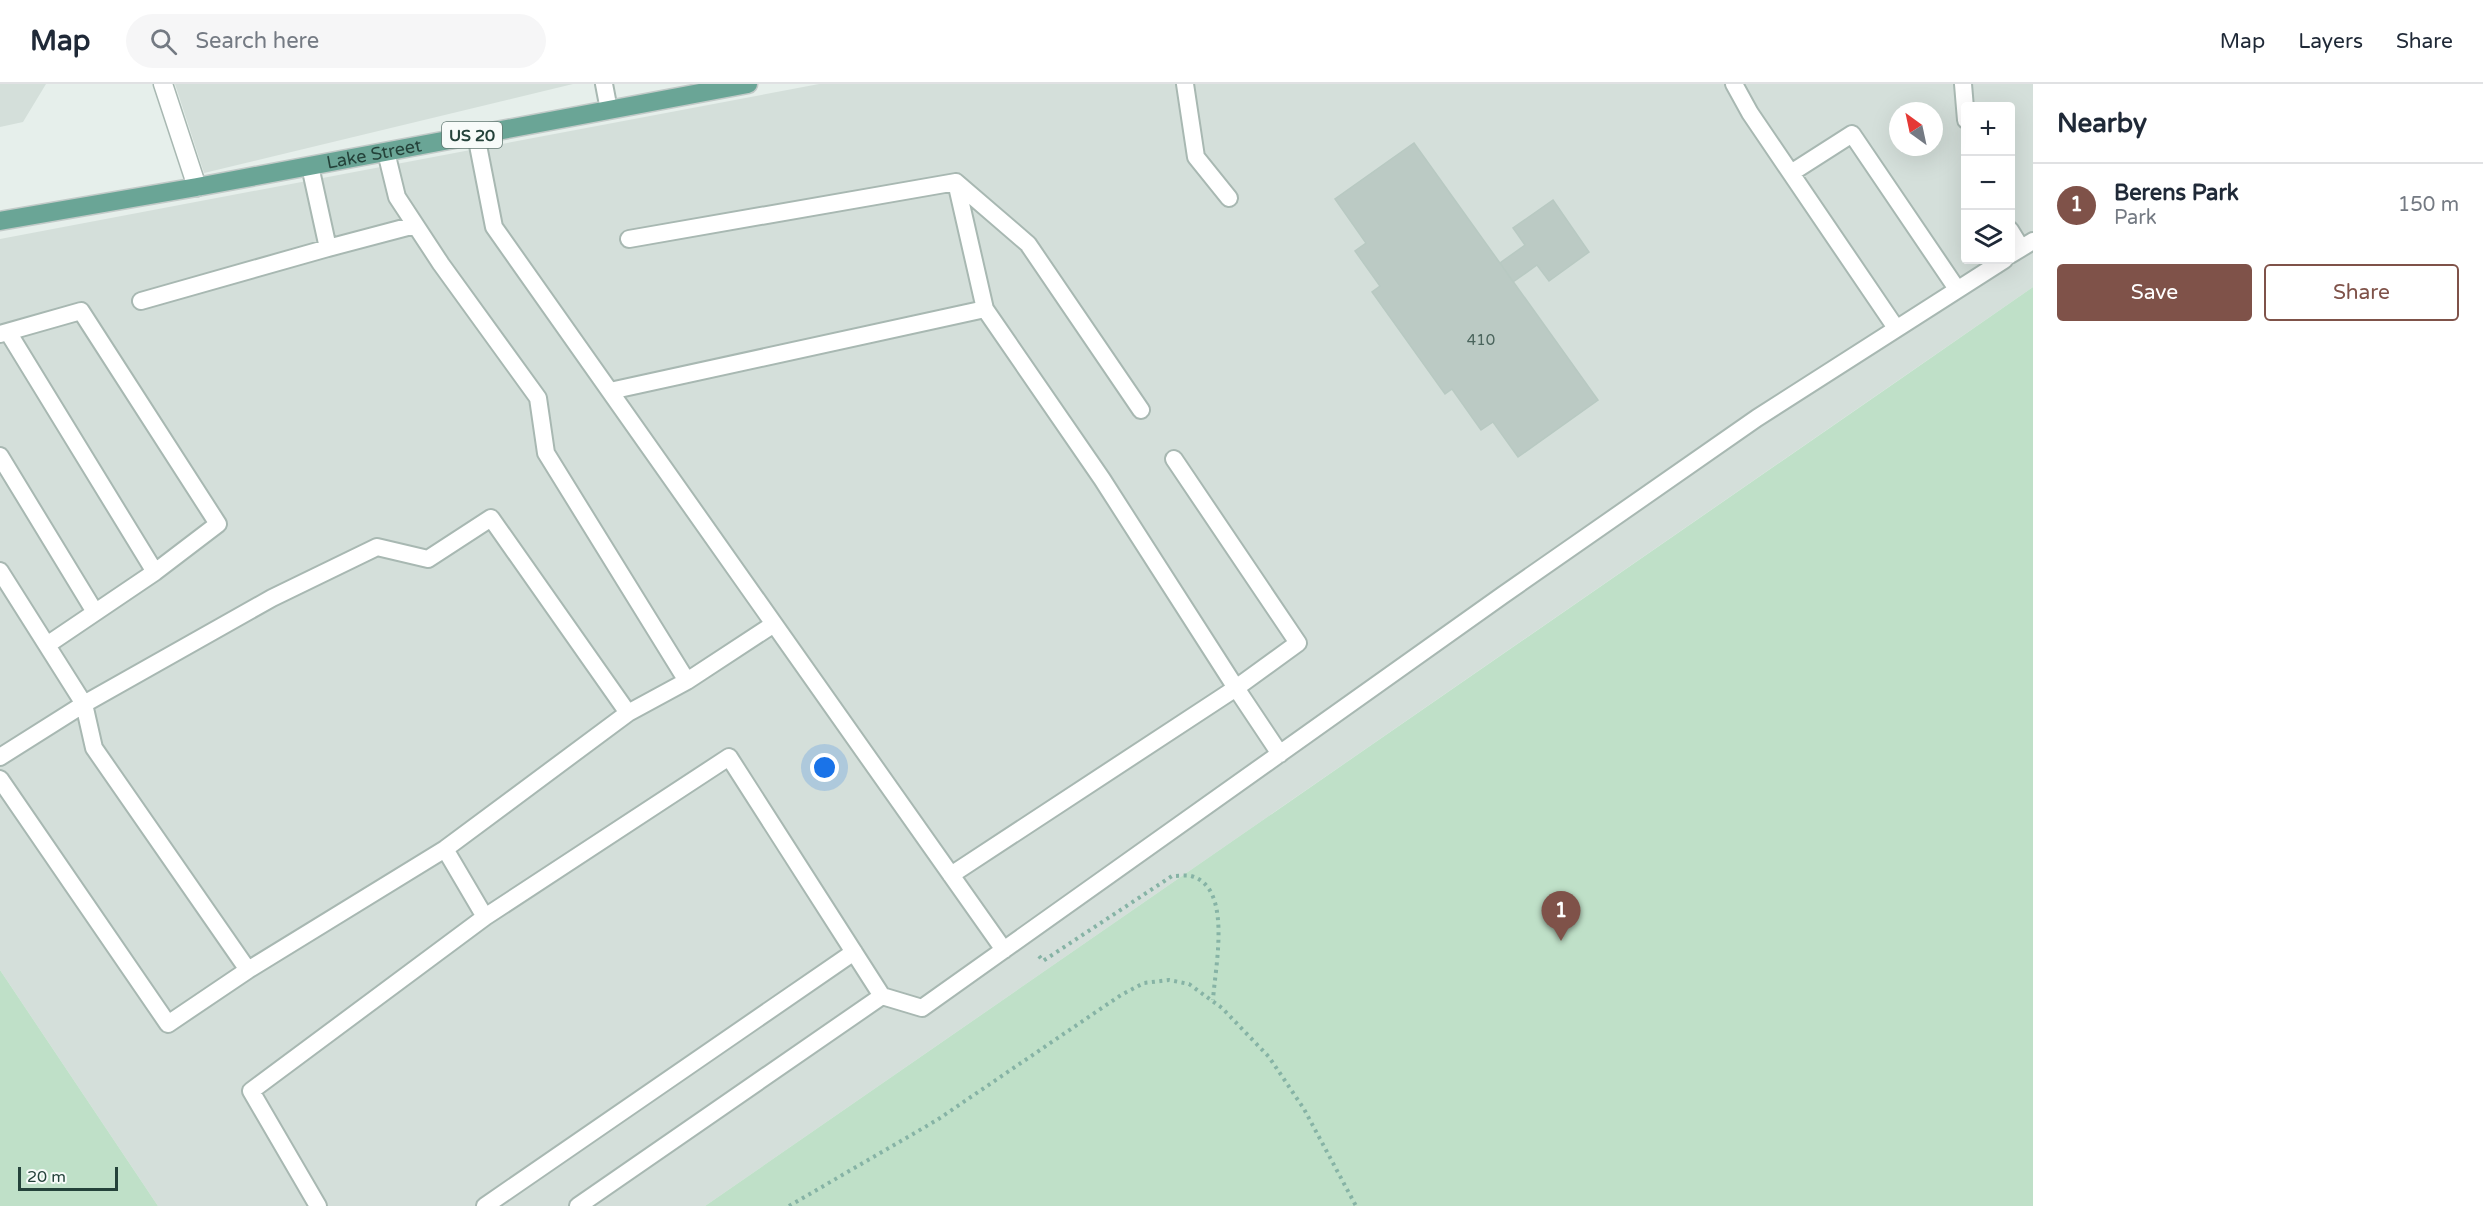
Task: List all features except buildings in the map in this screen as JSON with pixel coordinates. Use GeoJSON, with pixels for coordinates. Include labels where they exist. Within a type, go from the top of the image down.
{"type":"FeatureCollection","features":[{"type":"Feature","properties":{"kind":"main road","name":"Lake Street"},"geometry":{"type":"LineString","coordinates":[[0,221],[197,187],[609,110],[700,88],[748,84]]}},
{"type":"Feature","properties":{"kind":"street"},"geometry":{"type":"LineString","coordinates":[[163,84],[197,187]]}},
{"type":"Feature","properties":{"kind":"lane"},"geometry":{"type":"LineString","coordinates":[[604,84],[609,110]]}},
{"type":"Feature","properties":{"kind":"lane"},"geometry":{"type":"LineString","coordinates":[[1185,84],[1196,158],[1229,198]]}},
{"type":"Feature","properties":{"kind":"lane"},"geometry":{"type":"LineString","coordinates":[[1734,84],[1750,112],[1896,328]]}},
{"type":"Feature","properties":{"kind":"lane"},"geometry":{"type":"LineString","coordinates":[[1963,84],[1964,102]]}},
{"type":"Feature","properties":{"kind":"lane"},"geometry":{"type":"LineString","coordinates":[[1791,173],[1852,134],[1957,289]]}},
{"type":"Feature","properties":{"kind":"lane"},"geometry":{"type":"LineString","coordinates":[[476,135],[494,227],[1004,950]]}},
{"type":"Feature","properties":{"kind":"lane"},"geometry":{"type":"LineString","coordinates":[[386,152],[397,197],[538,398],[546,453],[687,681]]}},
{"type":"Feature","properties":{"kind":"lane"},"geometry":{"type":"LineString","coordinates":[[310,166],[328,248]]}},
{"type":"Feature","properties":{"kind":"lane"},"geometry":{"type":"LineString","coordinates":[[956,182],[985,309],[1102,479],[1280,754]]}},
{"type":"Feature","properties":{"kind":"lane"},"geometry":{"type":"LineString","coordinates":[[629,239],[956,182]]}},
{"type":"Feature","properties":{"kind":"lane"},"geometry":{"type":"LineString","coordinates":[[956,182],[1028,244],[1141,410]]}},
{"type":"Feature","properties":{"kind":"lane"},"geometry":{"type":"LineString","coordinates":[[141,301],[415,225]]}},
{"type":"Feature","properties":{"kind":"lane"},"geometry":{"type":"LineString","coordinates":[[318,1206],[250,1091],[485,917],[729,757],[882,996],[922,1008],[1757,418],[1998,264]]}},
{"type":"Feature","properties":{"kind":"lane"},"geometry":{"type":"LineString","coordinates":[[610,391],[985,309]]}},
{"type":"Feature","properties":{"kind":"lane"},"geometry":{"type":"LineString","coordinates":[[47,645],[154,572],[218,524],[81,311],[4,333],[154,572]]}},
{"type":"Feature","properties":{"kind":"lane"},"geometry":{"type":"LineString","coordinates":[[0,456],[95,612]]}},
{"type":"Feature","properties":{"kind":"lane"},"geometry":{"type":"LineString","coordinates":[[951,875],[1236,688],[1298,643],[1174,459]]}},
{"type":"Feature","properties":{"kind":"lane"},"geometry":{"type":"LineString","coordinates":[[0,757],[84,704],[273,598],[377,547],[428,559],[491,518],[628,713]]}},
{"type":"Feature","properties":{"kind":"lane"},"geometry":{"type":"LineString","coordinates":[[0,571],[84,704],[94,748],[248,970]]}},
{"type":"Feature","properties":{"kind":"lane"},"geometry":{"type":"LineString","coordinates":[[0,780],[168,1024],[248,970],[444,849],[628,713],[687,681],[774,624]]}},
{"type":"Feature","properties":{"kind":"lane"},"geometry":{"type":"LineString","coordinates":[[444,849],[485,917]]}},
{"type":"Feature","properties":{"kind":"lane"},"geometry":{"type":"LineString","coordinates":[[485,1206],[854,952]]}},
{"type":"Feature","properties":{"kind":"lane"},"geometry":{"type":"LineString","coordinates":[[578,1206],[882,996]]}},
{"type":"Feature","properties":{"kind":"path"},"geometry":{"type":"LineString","coordinates":[[1043,961],[1172,876],[1191,876],[1205,883],[1216,898],[1218,914],[1213,1000]]}},
{"type":"Feature","properties":{"kind":"path"},"geometry":{"type":"LineString","coordinates":[[789,1206],[937,1120],[1121,995],[1136,987],[1169,980],[1189,984],[1213,1000],[1269,1057],[1304,1109],[1356,1206]]}},
{"type":"Feature","properties":{"kind":"shaded area"},"geometry":{"type":"Polygon","coordinates":[[[0,84],[46,84],[23,122],[0,127],[0,84]]]}},
{"type":"Feature","properties":{"kind":"shaded area"},"geometry":{"type":"Polygon","coordinates":[[[175,84],[573,84],[204,173],[175,84]]]}},
{"type":"Feature","properties":{"kind":"shaded area"},"geometry":{"type":"Polygon","coordinates":[[[819,84],[2033,84],[2033,287],[705,1206],[158,1206],[0,970],[0,239],[819,84]]]}},
{"type":"Feature","properties":{"kind":"green space"},"geometry":{"type":"Polygon","coordinates":[[[2033,287],[2033,1206],[705,1206],[1899,380],[2033,287]]]}},
{"type":"Feature","properties":{"kind":"green space"},"geometry":{"type":"Polygon","coordinates":[[[0,970],[158,1206],[0,1206],[0,970]]]}},
{"type":"Feature","properties":{"kind":"place","name":"Berens Park"},"geometry":{"type":"Point","coordinates":[1561,941]}}]}
